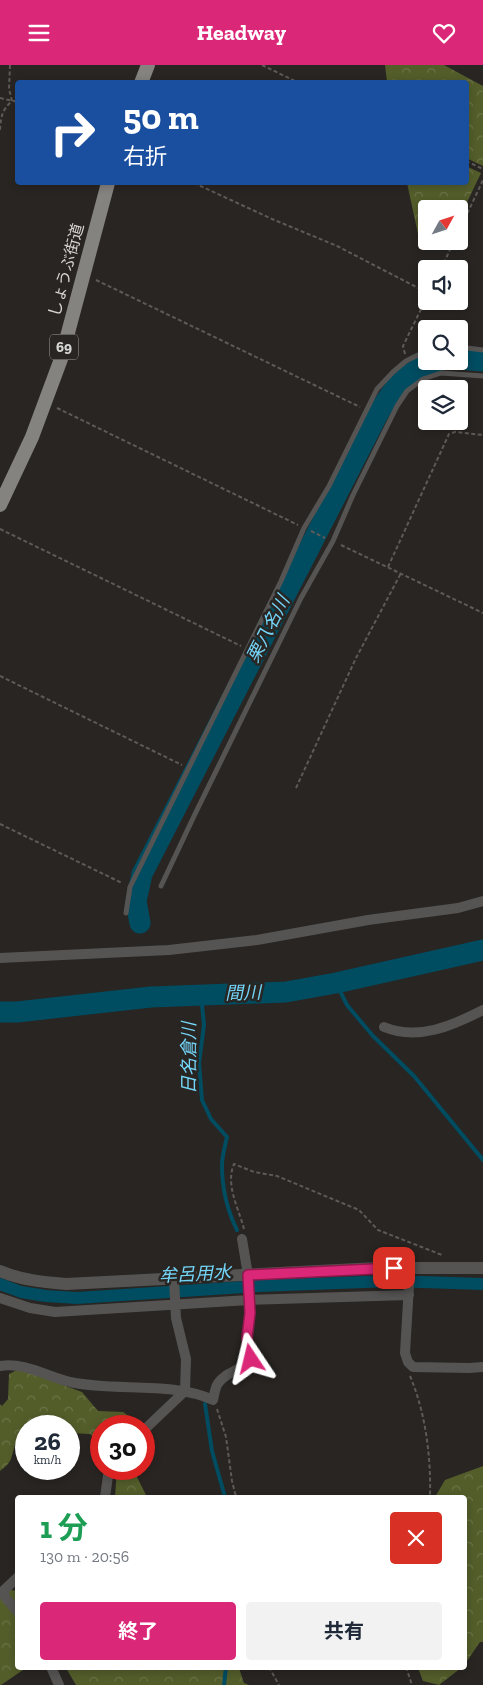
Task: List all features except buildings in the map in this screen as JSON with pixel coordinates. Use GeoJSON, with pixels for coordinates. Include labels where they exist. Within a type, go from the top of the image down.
{"type":"FeatureCollection","features":[{"type":"Feature","properties":{"kind":"main road"},"geometry":{"type":"LineString","coordinates":[[142,80],[148,65]]}},
{"type":"Feature","properties":{"kind":"main road","name":"しょうぶ街道"},"geometry":{"type":"LineString","coordinates":[[0,505],[32,437],[61,359],[107,185]]}},
{"type":"Feature","properties":{"kind":"street"},"geometry":{"type":"LineString","coordinates":[[0,958],[169,949],[257,940],[368,920],[458,907],[483,901]]}},
{"type":"Feature","properties":{"kind":"street"},"geometry":{"type":"LineString","coordinates":[[384,1027],[394,1031],[420,1033],[465,1019],[483,1010]]}},
{"type":"Feature","properties":{"kind":"street"},"geometry":{"type":"LineString","coordinates":[[0,1366],[15,1365],[70,1382],[106,1387],[185,1391],[213,1400],[217,1384],[224,1377],[247,1365],[251,1359],[247,1338],[250,1313],[248,1278],[242,1239]]}},
{"type":"Feature","properties":{"kind":"street"},"geometry":{"type":"LineString","coordinates":[[0,1271],[13,1277],[33,1281],[66,1284],[174,1283],[360,1269],[410,1271],[483,1268]]}},
{"type":"Feature","properties":{"kind":"street"},"geometry":{"type":"LineString","coordinates":[[410,1271],[405,1353],[408,1362],[413,1367],[483,1367]]}},
{"type":"Feature","properties":{"kind":"street"},"geometry":{"type":"LineString","coordinates":[[174,1283],[176,1318],[186,1359],[185,1391]]}},
{"type":"Feature","properties":{"kind":"street"},"geometry":{"type":"LineString","coordinates":[[0,1298],[30,1308],[55,1313],[176,1303],[409,1292]]}},
{"type":"Feature","properties":{"kind":"street"},"geometry":{"type":"LineString","coordinates":[[155,1421],[185,1391]]}},
{"type":"Feature","properties":{"kind":"street"},"geometry":{"type":"LineString","coordinates":[[105,1495],[107,1480]]}},
{"type":"Feature","properties":{"kind":"street"},"geometry":{"type":"LineString","coordinates":[[15,1580],[3,1591],[5,1597],[15,1609]]}},
{"type":"Feature","properties":{"kind":"street"},"geometry":{"type":"LineString","coordinates":[[52,1670],[59,1685]]}},
{"type":"Feature","properties":{"kind":"lane"},"geometry":{"type":"LineString","coordinates":[[468,348],[483,350]]}},
{"type":"Feature","properties":{"kind":"lane"},"geometry":{"type":"LineString","coordinates":[[126,913],[130,887],[366,410],[377,389],[392,372],[406,361],[418,355]]}},
{"type":"Feature","properties":{"kind":"lane"},"geometry":{"type":"LineString","coordinates":[[161,886],[397,406],[408,391],[423,379],[441,373],[483,376]]}},
{"type":"Feature","properties":{"kind":"path"},"geometry":{"type":"LineString","coordinates":[[10,65],[9,89],[12,101]]}},
{"type":"Feature","properties":{"kind":"path"},"geometry":{"type":"LineString","coordinates":[[262,65],[294,80]]}},
{"type":"Feature","properties":{"kind":"path"},"geometry":{"type":"LineString","coordinates":[[0,98],[15,102]]}},
{"type":"Feature","properties":{"kind":"path"},"geometry":{"type":"LineString","coordinates":[[0,130],[1,117],[5,107],[12,101]]}},
{"type":"Feature","properties":{"kind":"path"},"geometry":{"type":"LineString","coordinates":[[469,162],[483,169]]}},
{"type":"Feature","properties":{"kind":"path"},"geometry":{"type":"LineString","coordinates":[[468,212],[483,180]]}},
{"type":"Feature","properties":{"kind":"path"},"geometry":{"type":"LineString","coordinates":[[199,185],[337,246],[418,288]]}},
{"type":"Feature","properties":{"kind":"path"},"geometry":{"type":"LineString","coordinates":[[82,275],[110,285],[366,410]]}},
{"type":"Feature","properties":{"kind":"path"},"geometry":{"type":"LineString","coordinates":[[406,361],[403,347],[421,310]]}},
{"type":"Feature","properties":{"kind":"path"},"geometry":{"type":"LineString","coordinates":[[45,403],[483,613]]}},
{"type":"Feature","properties":{"kind":"path"},"geometry":{"type":"LineString","coordinates":[[388,567],[449,434],[455,432],[483,435]]}},
{"type":"Feature","properties":{"kind":"path"},"geometry":{"type":"LineString","coordinates":[[0,529],[248,649]]}},
{"type":"Feature","properties":{"kind":"path"},"geometry":{"type":"LineString","coordinates":[[296,789],[356,658],[401,573]]}},
{"type":"Feature","properties":{"kind":"path"},"geometry":{"type":"LineString","coordinates":[[0,676],[189,769]]}},
{"type":"Feature","properties":{"kind":"path"},"geometry":{"type":"LineString","coordinates":[[0,824],[130,887]]}},
{"type":"Feature","properties":{"kind":"path"},"geometry":{"type":"LineString","coordinates":[[242,1239],[245,1233],[241,1215],[235,1203],[231,1179],[234,1164],[254,1173],[277,1176],[360,1210],[378,1230],[448,1257],[449,1268]]}},
{"type":"Feature","properties":{"kind":"path"},"geometry":{"type":"LineString","coordinates":[[408,1362],[408,1371],[420,1401],[429,1455],[430,1495]]}},
{"type":"Feature","properties":{"kind":"path"},"geometry":{"type":"LineString","coordinates":[[213,1400],[226,1437],[236,1495]]}},
{"type":"Feature","properties":{"kind":"path"},"geometry":{"type":"LineString","coordinates":[[271,1670],[279,1685]]}},
{"type":"Feature","properties":{"kind":"path"},"geometry":{"type":"LineString","coordinates":[[407,1670],[412,1685]]}},
{"type":"Feature","properties":{"kind":"green space"},"geometry":{"type":"Polygon","coordinates":[[[385,65],[444,65],[483,86],[483,166],[469,159],[469,80],[387,80],[385,65]]]}},
{"type":"Feature","properties":{"kind":"green space"},"geometry":{"type":"Polygon","coordinates":[[[469,167],[481,173],[468,200],[418,200],[418,234],[407,185],[469,185],[469,167]]]}},
{"type":"Feature","properties":{"kind":"green space"},"geometry":{"type":"Polygon","coordinates":[[[19,1369],[82,1392],[98,1411],[123,1412],[127,1415],[90,1415],[90,1434],[80,1434],[80,1415],[15,1415],[15,1444],[10,1461],[0,1471],[0,1404],[2,1406],[8,1399],[9,1374],[19,1369]]]}},
{"type":"Feature","properties":{"kind":"green space"},"geometry":{"type":"Polygon","coordinates":[[[483,1466],[483,1642],[480,1642],[467,1661],[467,1495],[436,1495],[445,1480],[483,1466]]]}},
{"type":"Feature","properties":{"kind":"green space"},"geometry":{"type":"Polygon","coordinates":[[[116,1480],[138,1480],[146,1495],[115,1495],[116,1480]]]}},
{"type":"Feature","properties":{"kind":"green space"},"geometry":{"type":"Polygon","coordinates":[[[0,1588],[15,1591],[15,1670],[23,1670],[0,1685],[0,1588]]]}},
{"type":"Feature","properties":{"kind":"green space"},"geometry":{"type":"Polygon","coordinates":[[[67,1670],[240,1670],[244,1683],[249,1685],[76,1685],[67,1670]]]}},
{"type":"Feature","properties":{"kind":"green space"},"geometry":{"type":"Polygon","coordinates":[[[419,1670],[458,1670],[439,1685],[423,1681],[419,1670]]]}},
{"type":"Feature","properties":{"kind":"waterway","name":"栗八名川"},"geometry":{"type":"LineString","coordinates":[[468,360],[483,361]]}},
{"type":"Feature","properties":{"kind":"waterway","name":"栗八名川"},"geometry":{"type":"LineString","coordinates":[[140,923],[136,901],[142,874],[378,414],[402,380],[418,369]]}},
{"type":"Feature","properties":{"kind":"waterway","name":"間川"},"geometry":{"type":"LineString","coordinates":[[0,1012],[17,1012],[151,997],[286,992],[336,983],[483,950]]}},
{"type":"Feature","properties":{"kind":"waterway"},"geometry":{"type":"LineString","coordinates":[[336,983],[347,1005],[373,1036],[414,1076],[483,1160]]}},
{"type":"Feature","properties":{"kind":"waterway","name":"日名倉川"},"geometry":{"type":"LineString","coordinates":[[201,995],[204,1025],[199,1063],[202,1100],[211,1119],[227,1137],[222,1162],[223,1182],[228,1206],[237,1230]]}},
{"type":"Feature","properties":{"kind":"waterway","name":"牟呂用水"},"geometry":{"type":"LineString","coordinates":[[0,1284],[21,1292],[77,1298],[259,1286],[392,1281],[483,1284]]}},
{"type":"Feature","properties":{"kind":"waterway","name":"日名倉川"},"geometry":{"type":"LineString","coordinates":[[205,1404],[212,1451],[224,1495]]}},
{"type":"Feature","properties":{"kind":"waterway","name":"日名倉川"},"geometry":{"type":"LineString","coordinates":[[224,1685],[226,1670]]}},
{"type":"Feature","properties":{"kind":"route"},"geometry":{"type":"LineString","coordinates":[[251,1359],[247,1338],[250,1313],[248,1275],[394,1268]]}}]}
